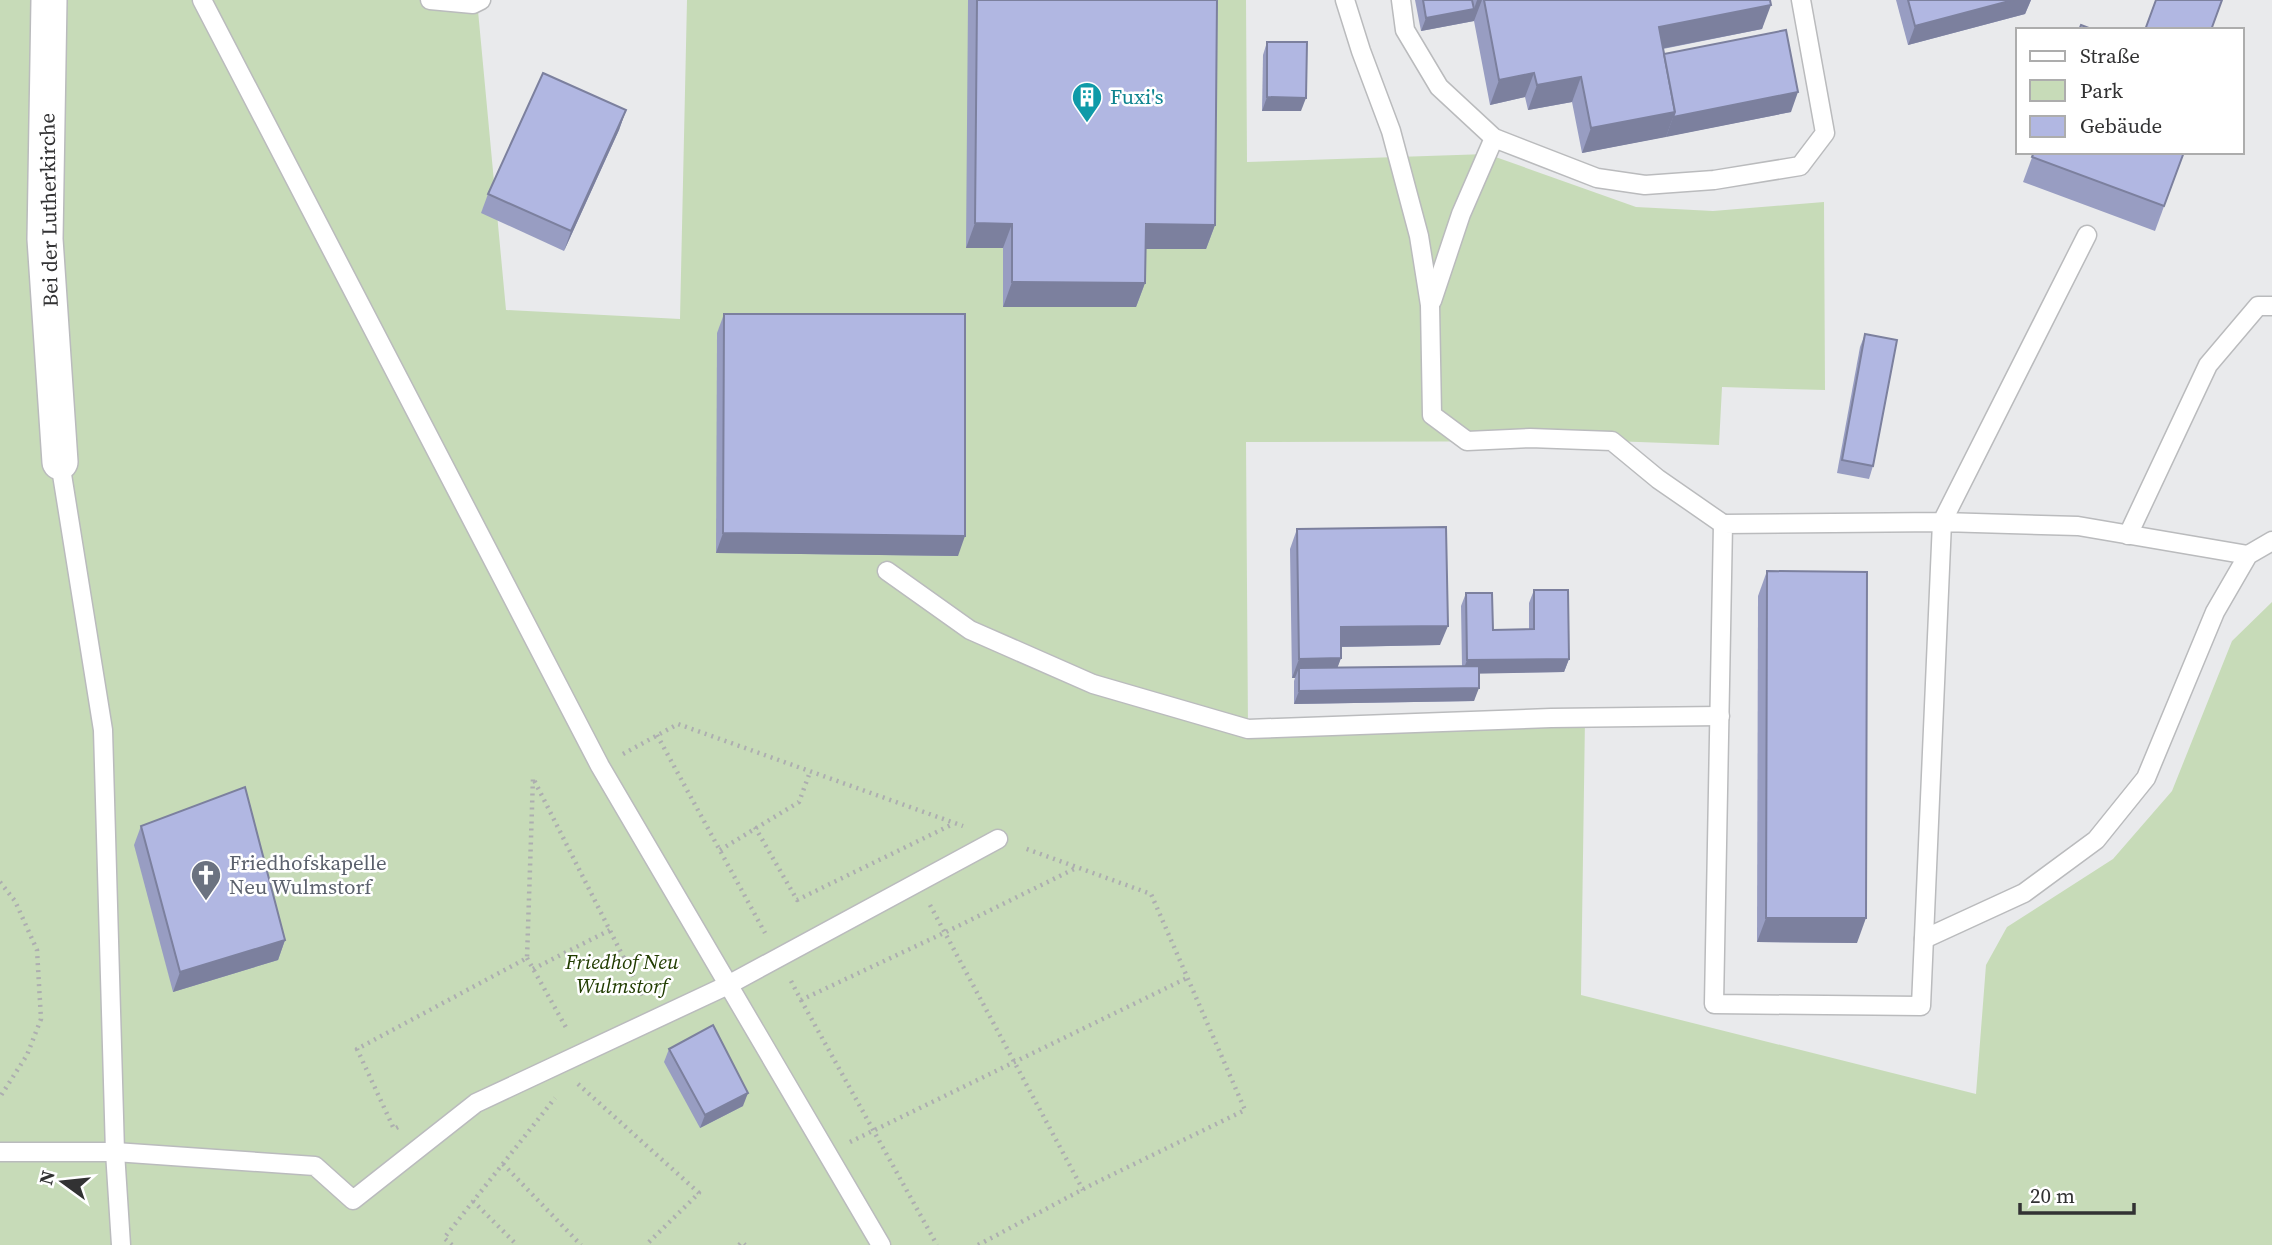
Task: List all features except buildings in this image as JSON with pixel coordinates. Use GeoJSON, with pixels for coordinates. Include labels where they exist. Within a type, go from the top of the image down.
{"type":"FeatureCollection","features":[{"type":"Feature","properties":{"kind":"street","name":"Bei der Lutherkirche"},"geometry":{"type":"LineString","coordinates":[[49,0],[45,239],[60,461]]}},
{"type":"Feature","properties":{"kind":"lane"},"geometry":{"type":"LineString","coordinates":[[202,0],[600,766],[881,1245]]}},
{"type":"Feature","properties":{"kind":"lane"},"geometry":{"type":"LineString","coordinates":[[430,0],[473,4],[481,0]]}},
{"type":"Feature","properties":{"kind":"lane"},"geometry":{"type":"LineString","coordinates":[[1345,0],[1391,131],[1419,236],[1430,304],[1432,415],[1467,441],[1530,438],[1612,441],[1658,479],[1723,524],[1942,522],[2078,526],[2248,555]]}},
{"type":"Feature","properties":{"kind":"lane"},"geometry":{"type":"LineString","coordinates":[[1401,0],[1405,30],[1439,87],[1494,138],[1597,178],[1645,185],[1714,180],[1800,166],[1825,133],[1801,0]]}},
{"type":"Feature","properties":{"kind":"lane"},"geometry":{"type":"LineString","coordinates":[[1430,304],[1461,214],[1494,138]]}},
{"type":"Feature","properties":{"kind":"lane"},"geometry":{"type":"LineString","coordinates":[[1723,524],[1714,1004],[1922,1006],[1942,522],[2087,235]]}},
{"type":"Feature","properties":{"kind":"lane"},"geometry":{"type":"LineString","coordinates":[[2128,535],[2208,365],[2258,306],[2272,306]]}},
{"type":"Feature","properties":{"kind":"lane"},"geometry":{"type":"LineString","coordinates":[[60,461],[103,730],[115,1152],[121,1245]]}},
{"type":"Feature","properties":{"kind":"lane"},"geometry":{"type":"LineString","coordinates":[[1924,939],[2024,893],[2096,840],[2147,778],[2215,612],[2248,555],[2272,541]]}},
{"type":"Feature","properties":{"kind":"lane"},"geometry":{"type":"LineString","coordinates":[[887,571],[970,630],[1080,678],[1248,729],[1720,716]]}},
{"type":"Feature","properties":{"kind":"lane"},"geometry":{"type":"LineString","coordinates":[[0,1152],[115,1152],[316,1166],[353,1200],[476,1103],[567,1070],[999,839]]}},
{"type":"Feature","properties":{"kind":"path"},"geometry":{"type":"LineString","coordinates":[[600,766],[678,724],[1151,894],[1245,1110],[978,1245]]}},
{"type":"Feature","properties":{"kind":"path"},"geometry":{"type":"LineString","coordinates":[[657,735],[937,1245]]}},
{"type":"Feature","properties":{"kind":"path"},"geometry":{"type":"LineString","coordinates":[[720,850],[799,802],[810,772]]}},
{"type":"Feature","properties":{"kind":"path"},"geometry":{"type":"LineString","coordinates":[[646,1003],[533,778],[527,958],[573,1041],[557,1049],[567,1070],[699,1193],[646,1245]]}},
{"type":"Feature","properties":{"kind":"path"},"geometry":{"type":"LineString","coordinates":[[755,827],[797,900],[954,823]]}},
{"type":"Feature","properties":{"kind":"path"},"geometry":{"type":"LineString","coordinates":[[801,1000],[1077,867]]}},
{"type":"Feature","properties":{"kind":"path"},"geometry":{"type":"LineString","coordinates":[[0,882],[15,901],[37,950],[41,1019],[27,1055],[0,1097]]}},
{"type":"Feature","properties":{"kind":"path"},"geometry":{"type":"LineString","coordinates":[[918,883],[1083,1190]]}},
{"type":"Feature","properties":{"kind":"path"},"geometry":{"type":"LineString","coordinates":[[533,969],[610,930]]}},
{"type":"Feature","properties":{"kind":"path"},"geometry":{"type":"LineString","coordinates":[[407,1122],[394,1129],[358,1048],[527,958]]}},
{"type":"Feature","properties":{"kind":"path"},"geometry":{"type":"LineString","coordinates":[[828,1154],[1187,978]]}},
{"type":"Feature","properties":{"kind":"path"},"geometry":{"type":"LineString","coordinates":[[452,1245],[444,1238],[562,1089]]}},
{"type":"Feature","properties":{"kind":"path"},"geometry":{"type":"LineString","coordinates":[[503,1164],[580,1245]]}},
{"type":"Feature","properties":{"kind":"path"},"geometry":{"type":"LineString","coordinates":[[473,1201],[517,1245]]}},
{"type":"Feature","properties":{"kind":"path"},"geometry":{"type":"LineString","coordinates":[[739,1245],[742,1242],[745,1245]]}},
{"type":"Feature","properties":{"kind":"green space","name":"Friedhof Neu Wulmstorf"},"geometry":{"type":"Polygon","coordinates":[[[0,0],[477,0],[506,310],[680,319],[687,0],[1246,0],[1247,162],[1487,154],[1636,207],[1713,211],[1824,202],[1825,390],[1722,387],[1719,445],[1612,441],[1246,442],[1248,729],[1585,718],[1581,995],[1976,1094],[1986,965],[2007,927],[2113,859],[2172,791],[2232,641],[2272,602],[2272,1245],[0,1245],[0,0]]]}},
{"type":"Feature","properties":{"kind":"place","name":"Fuxi's"},"geometry":{"type":"Point","coordinates":[1087,124]}},
{"type":"Feature","properties":{"kind":"place","name":"Friedhofskapelle Neu Wulmstorf"},"geometry":{"type":"Point","coordinates":[206,902]}}]}
